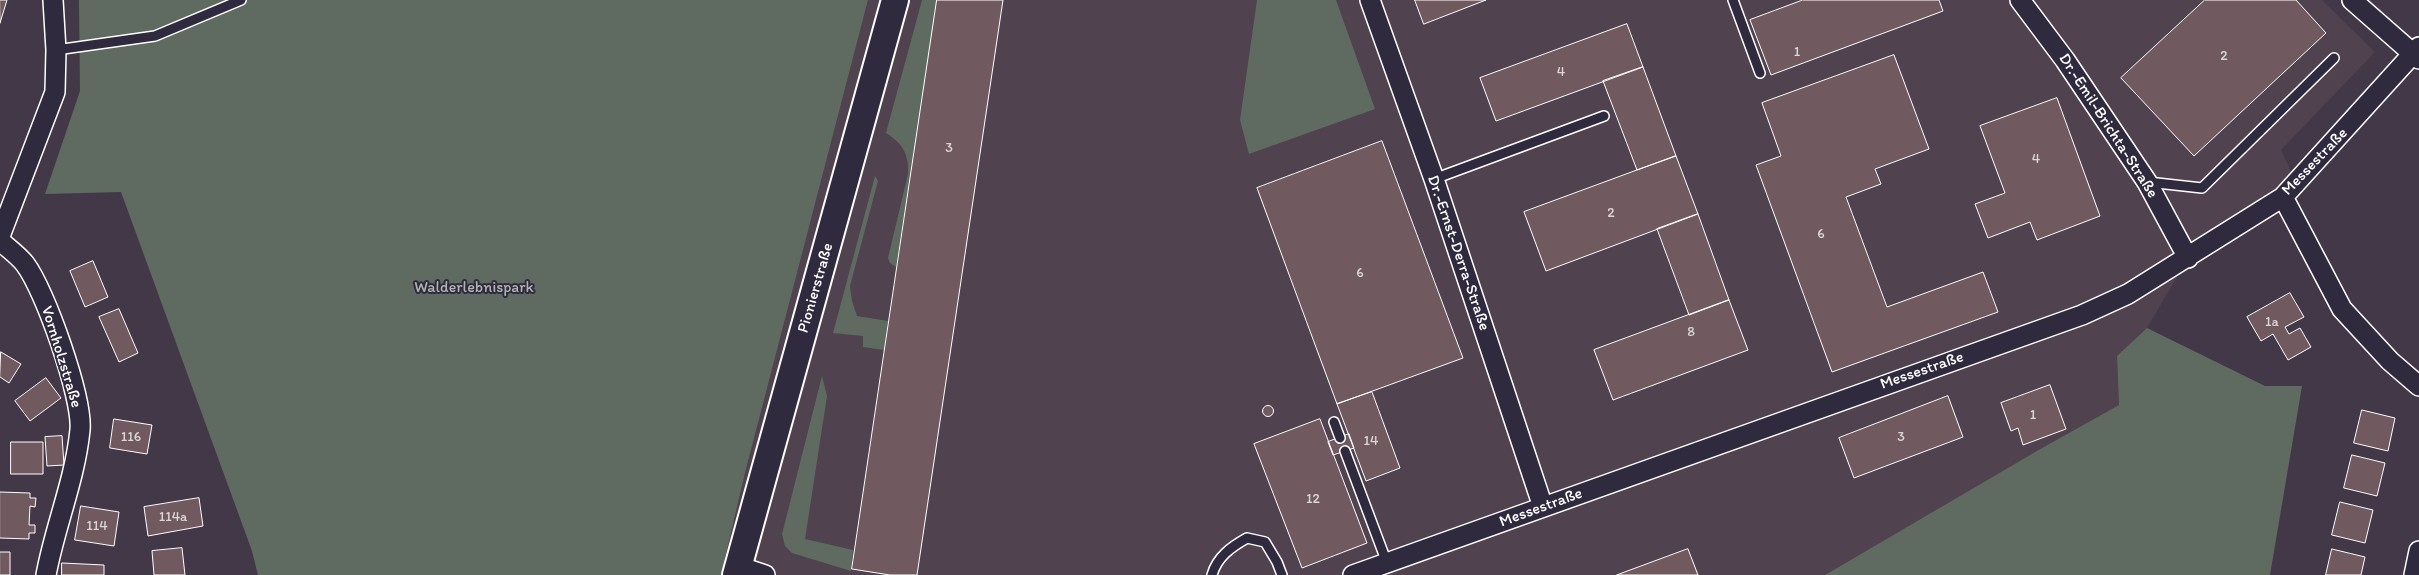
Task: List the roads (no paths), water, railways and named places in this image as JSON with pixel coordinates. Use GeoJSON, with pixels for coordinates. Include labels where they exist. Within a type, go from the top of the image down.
{"type":"FeatureCollection","features":[{"type":"Feature","properties":{"kind":"main road","name":"Pionierstraße"},"geometry":{"type":"LineString","coordinates":[[737,570],[895,0]]}},
{"type":"Feature","properties":{"kind":"street"},"geometry":{"type":"LineString","coordinates":[[0,236],[55,92],[56,50],[53,0]]}},
{"type":"Feature","properties":{"kind":"street","name":"Dr.-Ernst-Derra-Straße"},"geometry":{"type":"LineString","coordinates":[[1370,0],[1434,180],[1543,507]]}},
{"type":"Feature","properties":{"kind":"street","name":"Dr.-Emil-Brichta-Straße"},"geometry":{"type":"LineString","coordinates":[[2020,0],[2065,60],[2147,182],[2188,258]]}},
{"type":"Feature","properties":{"kind":"street"},"geometry":{"type":"LineString","coordinates":[[2352,0],[2417,54]]}},
{"type":"Feature","properties":{"kind":"street","name":"Messestraße"},"geometry":{"type":"LineString","coordinates":[[1353,575],[2082,314],[2128,294],[2283,197],[2417,54]]}},
{"type":"Feature","properties":{"kind":"street"},"geometry":{"type":"LineString","coordinates":[[2283,197],[2342,309],[2390,361],[2419,386]]}},
{"type":"Feature","properties":{"kind":"street","name":"Vornholzstraße"},"geometry":{"type":"LineString","coordinates":[[0,241],[25,264],[41,292],[76,396],[80,428],[71,481],[51,549],[46,575]]}},
{"type":"Feature","properties":{"kind":"street"},"geometry":{"type":"LineString","coordinates":[[2414,575],[2419,551]]}},
{"type":"Feature","properties":{"kind":"street"},"geometry":{"type":"LineString","coordinates":[[737,570],[765,575]]}},
{"type":"Feature","properties":{"kind":"lane"},"geometry":{"type":"LineString","coordinates":[[56,50],[155,36],[241,0]]}},
{"type":"Feature","properties":{"kind":"lane"},"geometry":{"type":"LineString","coordinates":[[1733,0],[1760,73]]}},
{"type":"Feature","properties":{"kind":"lane"},"geometry":{"type":"LineString","coordinates":[[2147,182],[2202,188],[2334,58]]}},
{"type":"Feature","properties":{"kind":"lane"},"geometry":{"type":"LineString","coordinates":[[1434,180],[1604,116]]}},
{"type":"Feature","properties":{"kind":"lane"},"geometry":{"type":"LineString","coordinates":[[1334,422],[1340,438]]}},
{"type":"Feature","properties":{"kind":"lane"},"geometry":{"type":"LineString","coordinates":[[1345,451],[1387,564]]}},
{"type":"Feature","properties":{"kind":"lane"},"geometry":{"type":"LineString","coordinates":[[1212,575],[1215,564],[1232,546],[1247,538],[1265,542],[1277,562],[1282,575]]}},
{"type":"Feature","properties":{"kind":"park label","name":"Walderlebnispark"},"geometry":{"type":"Point","coordinates":[474,288]}}]}
